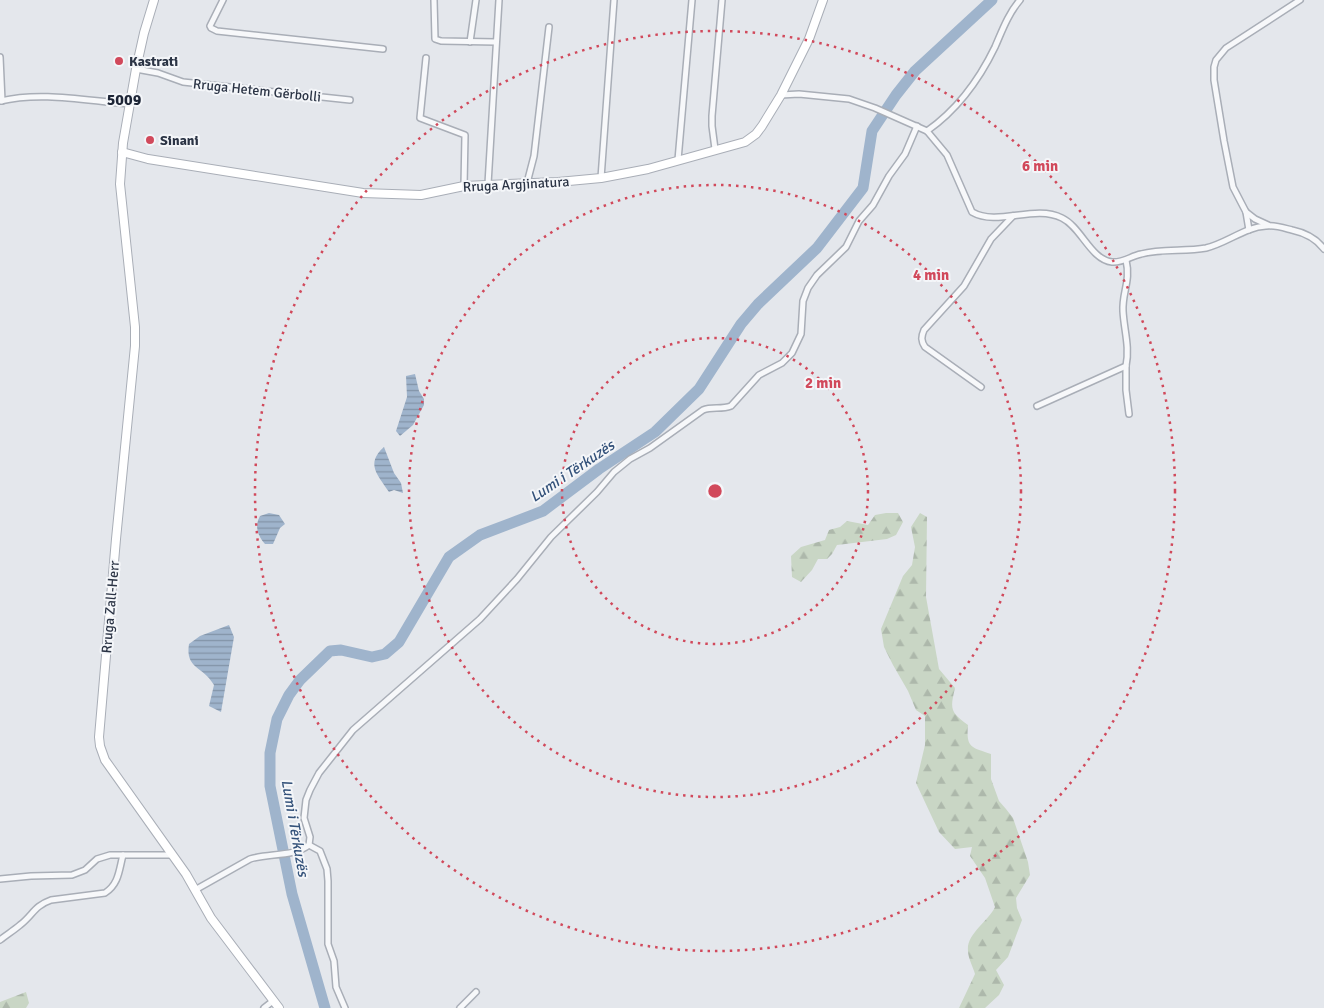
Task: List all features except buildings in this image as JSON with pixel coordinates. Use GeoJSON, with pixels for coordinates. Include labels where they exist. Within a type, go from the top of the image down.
{"type":"FeatureCollection","features":[{"type":"Feature","properties":{"kind":"main road","name":"Rruga Zall-Herr"},"geometry":{"type":"LineString","coordinates":[[154,0],[136,69],[122,152],[121,202],[135,327],[135,346],[99,738],[105,760],[173,855],[211,918],[278,1008]]}},
{"type":"Feature","properties":{"kind":"main road","name":"Rruga Argjinatura"},"geometry":{"type":"LineString","coordinates":[[122,152],[148,159],[363,193],[422,195],[464,186],[558,182],[600,178],[648,169],[738,144],[751,138],[762,126],[780,95],[809,39],[823,0]]}},
{"type":"Feature","properties":{"kind":"street"},"geometry":{"type":"LineString","coordinates":[[223,0],[210,26],[214,30],[383,49]]}},
{"type":"Feature","properties":{"kind":"street"},"geometry":{"type":"LineString","coordinates":[[434,0],[435,39],[441,41],[496,42]]}},
{"type":"Feature","properties":{"kind":"street"},"geometry":{"type":"LineString","coordinates":[[470,42],[476,0]]}},
{"type":"Feature","properties":{"kind":"street"},"geometry":{"type":"LineString","coordinates":[[488,184],[499,0]]}},
{"type":"Feature","properties":{"kind":"street"},"geometry":{"type":"LineString","coordinates":[[600,178],[614,0]]}},
{"type":"Feature","properties":{"kind":"street"},"geometry":{"type":"LineString","coordinates":[[678,160],[692,0]]}},
{"type":"Feature","properties":{"kind":"street"},"geometry":{"type":"LineString","coordinates":[[715,149],[712,121],[722,0]]}},
{"type":"Feature","properties":{"kind":"street"},"geometry":{"type":"LineString","coordinates":[[927,131],[949,113],[976,80],[995,47],[1009,15],[1020,0]]}},
{"type":"Feature","properties":{"kind":"street"},"geometry":{"type":"LineString","coordinates":[[1248,230],[1246,212],[1233,187],[1214,80],[1214,66],[1216,60],[1226,48],[1300,0]]}},
{"type":"Feature","properties":{"kind":"street"},"geometry":{"type":"LineString","coordinates":[[527,183],[534,161],[548,28]]}},
{"type":"Feature","properties":{"kind":"street"},"geometry":{"type":"LineString","coordinates":[[0,57],[1,101],[18,97],[46,97],[130,104]]}},
{"type":"Feature","properties":{"kind":"street"},"geometry":{"type":"LineString","coordinates":[[426,58],[420,118],[465,135],[464,186]]}},
{"type":"Feature","properties":{"kind":"street","name":"Rruga Hetem Gërbolli"},"geometry":{"type":"LineString","coordinates":[[136,69],[183,82],[350,100]]}},
{"type":"Feature","properties":{"kind":"street"},"geometry":{"type":"LineString","coordinates":[[780,95],[800,94],[849,99],[875,108],[927,131],[946,155],[972,212],[984,217],[1052,214],[1072,224],[1092,249],[1104,260],[1117,262],[1142,253],[1207,247],[1220,244],[1248,230],[1268,225]]}},
{"type":"Feature","properties":{"kind":"street"},"geometry":{"type":"LineString","coordinates":[[310,845],[310,837],[304,818],[306,800],[319,773],[353,730],[480,619],[512,585],[551,537],[597,492],[620,466],[650,448],[698,413],[708,408],[719,409],[731,406],[760,375],[787,359],[796,347],[801,334],[803,301],[808,288],[817,275],[846,247],[859,221],[876,200],[889,176],[905,154],[917,126]]}},
{"type":"Feature","properties":{"kind":"street"},"geometry":{"type":"LineString","coordinates":[[1246,212],[1268,225],[1301,232],[1312,237],[1324,249]]}},
{"type":"Feature","properties":{"kind":"street"},"geometry":{"type":"LineString","coordinates":[[981,387],[925,347],[921,336],[924,330],[964,286],[991,239],[1014,215]]}},
{"type":"Feature","properties":{"kind":"street"},"geometry":{"type":"LineString","coordinates":[[1126,260],[1128,281],[1123,311],[1128,349],[1126,390],[1129,414]]}},
{"type":"Feature","properties":{"kind":"street"},"geometry":{"type":"LineString","coordinates":[[1037,406],[1126,366]]}},
{"type":"Feature","properties":{"kind":"street"},"geometry":{"type":"LineString","coordinates":[[195,890],[250,859],[295,851],[310,845]]}},
{"type":"Feature","properties":{"kind":"street"},"geometry":{"type":"LineString","coordinates":[[310,845],[320,851],[327,869],[328,944],[334,961],[336,987],[344,1008]]}},
{"type":"Feature","properties":{"kind":"street"},"geometry":{"type":"LineString","coordinates":[[0,940],[20,925],[43,902],[105,894],[117,879],[123,855]]}},
{"type":"Feature","properties":{"kind":"street"},"geometry":{"type":"LineString","coordinates":[[0,879],[72,875],[84,870],[103,856],[173,855]]}},
{"type":"Feature","properties":{"kind":"street"},"geometry":{"type":"LineString","coordinates":[[460,1008],[476,992]]}},
{"type":"Feature","properties":{"kind":"street"},"geometry":{"type":"LineString","coordinates":[[264,1008],[273,1001]]}},
{"type":"Feature","properties":{"kind":"green space"},"geometry":{"type":"Polygon","coordinates":[[[898,513],[903,522],[896,535],[887,539],[837,545],[827,559],[818,559],[812,570],[801,582],[792,577],[791,556],[801,547],[825,540],[829,530],[840,527],[847,521],[868,525],[875,515],[898,513]]]}},
{"type":"Feature","properties":{"kind":"green space"},"geometry":{"type":"Polygon","coordinates":[[[920,513],[927,517],[926,597],[939,669],[955,688],[952,701],[953,710],[968,725],[968,738],[971,746],[991,754],[991,779],[999,801],[1013,818],[1028,862],[1030,875],[1016,898],[1017,908],[1022,920],[1008,957],[996,970],[1004,985],[999,995],[985,1008],[959,1008],[975,974],[968,951],[970,939],[995,907],[985,878],[970,856],[972,847],[955,849],[939,832],[916,783],[925,745],[925,716],[916,710],[908,691],[893,665],[884,647],[881,629],[903,576],[912,565],[915,547],[911,527],[920,513]]]}},
{"type":"Feature","properties":{"kind":"green space"},"geometry":{"type":"Polygon","coordinates":[[[26,992],[29,1003],[26,1008],[0,1008],[0,1002],[26,992]]]}},
{"type":"Feature","properties":{"kind":"water"},"geometry":{"type":"Polygon","coordinates":[[[415,374],[419,391],[424,399],[424,405],[413,425],[400,436],[396,431],[407,397],[406,376],[415,374]]]}},
{"type":"Feature","properties":{"kind":"water"},"geometry":{"type":"Polygon","coordinates":[[[384,447],[394,473],[401,483],[403,493],[394,490],[389,492],[375,469],[375,459],[384,447]]]}},
{"type":"Feature","properties":{"kind":"water"},"geometry":{"type":"Polygon","coordinates":[[[269,513],[279,515],[285,524],[280,528],[273,544],[265,544],[260,538],[257,523],[260,516],[269,513]]]}},
{"type":"Feature","properties":{"kind":"water"},"geometry":{"type":"Polygon","coordinates":[[[229,625],[234,637],[221,712],[209,706],[214,685],[192,663],[188,652],[189,644],[200,636],[229,625]]]}},
{"type":"Feature","properties":{"kind":"waterway","name":"Lumi i Tërkuzës"},"geometry":{"type":"LineString","coordinates":[[325,1008],[292,894],[270,786],[270,753],[277,719],[289,695],[300,680],[330,651],[341,650],[372,657],[385,654],[399,642],[449,557],[480,535],[543,511],[599,469],[655,432],[699,389],[741,324],[758,304],[817,248],[863,188],[872,131],[896,95],[915,71],[992,0]]}},
{"type":"Feature","properties":{"kind":"place","name":"Kastrati"},"geometry":{"type":"Point","coordinates":[119,61]}},
{"type":"Feature","properties":{"kind":"place","name":"Sinani"},"geometry":{"type":"Point","coordinates":[150,140]}},
{"type":"Feature","properties":{"kind":"district","name":"5009"},"geometry":{"type":"Point","coordinates":[124,99]}}]}
